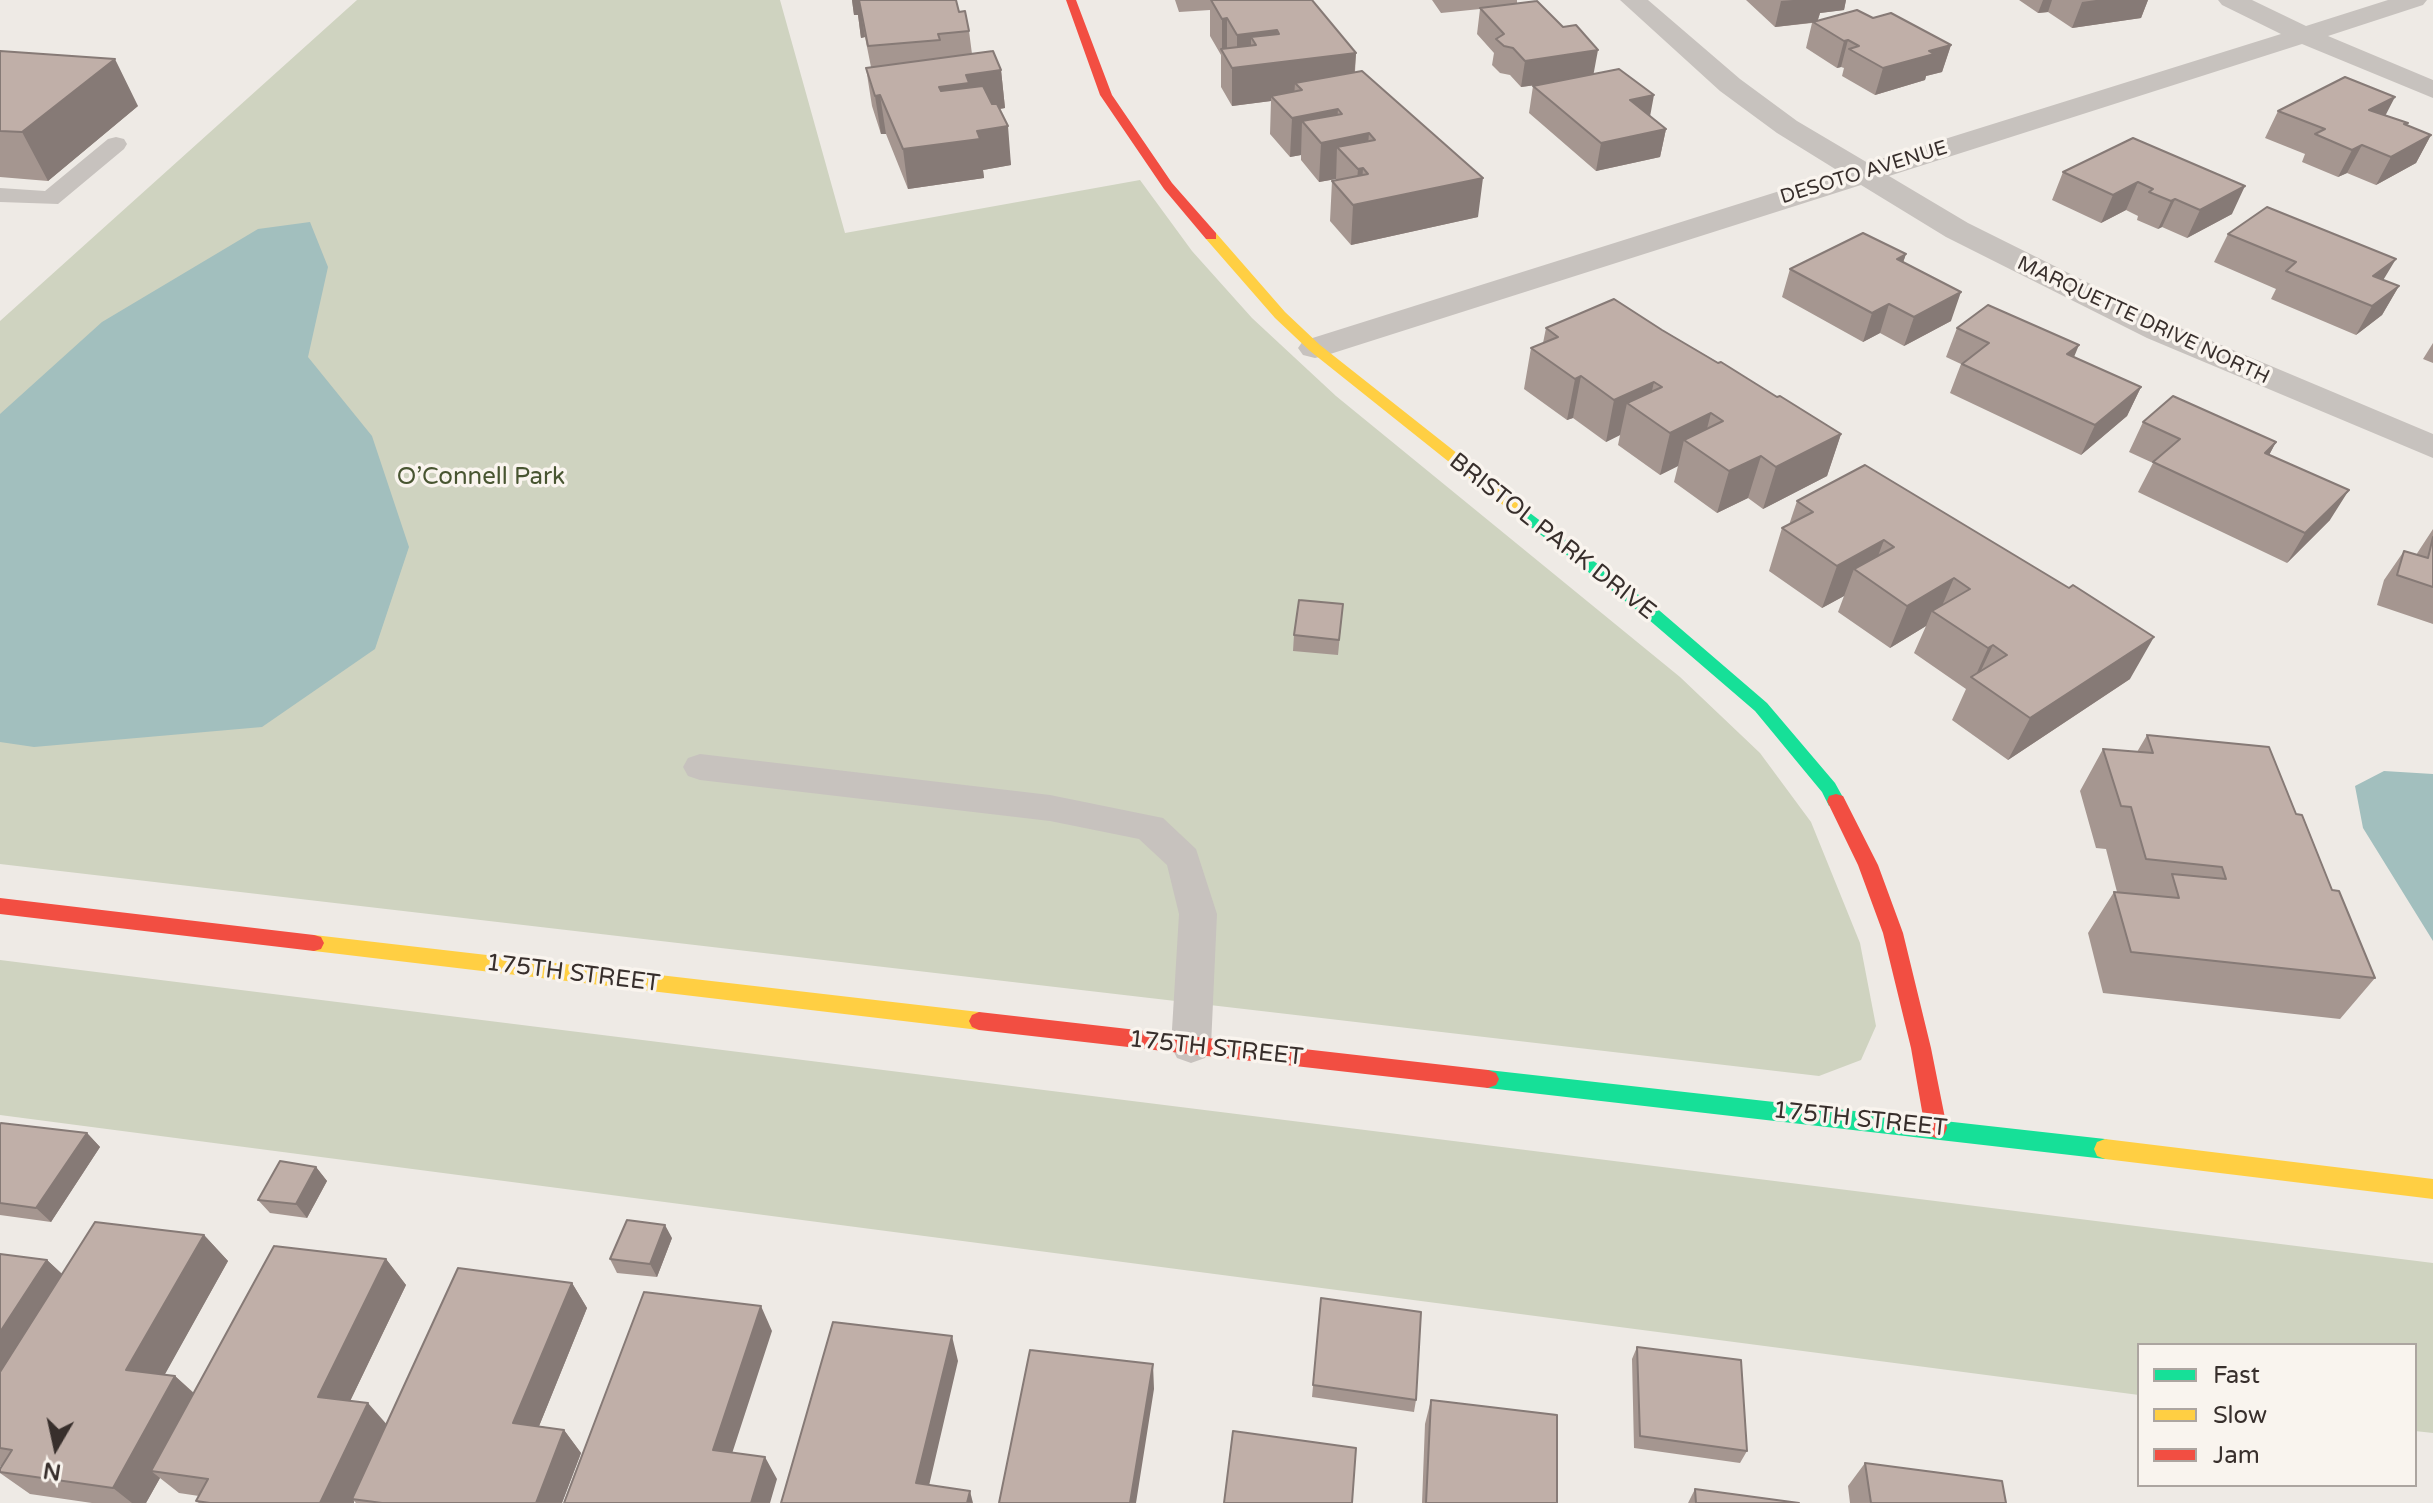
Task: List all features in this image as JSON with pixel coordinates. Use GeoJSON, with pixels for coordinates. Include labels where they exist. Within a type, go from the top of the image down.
{"type":"FeatureCollection","features":[{"type":"Feature","properties":{"kind":"street","name":"BRISTOL PARK DRIVE"},"geometry":{"type":"LineString","coordinates":[[1071,0],[1106,95],[1168,186],[1280,315],[1315,348],[1654,615],[1761,707],[1829,788],[1868,865],[1893,933],[1921,1048],[1936,1128]]}},
{"type":"Feature","properties":{"kind":"street","name":"MARQUETTE DRIVE NORTH"},"geometry":{"type":"LineString","coordinates":[[1633,0],[1730,85],[1787,127],[2003,256],[2251,372],[2433,447]]}},
{"type":"Feature","properties":{"kind":"street"},"geometry":{"type":"LineString","coordinates":[[2231,0],[2303,35],[2433,90]]}},
{"type":"Feature","properties":{"kind":"street","name":"DESOTO AVENUE"},"geometry":{"type":"LineString","coordinates":[[1315,348],[2414,0]]}},
{"type":"Feature","properties":{"kind":"street","name":"175TH STREET"},"geometry":{"type":"LineString","coordinates":[[0,906],[1191,1046],[1936,1128],[2433,1189]]}},
{"type":"Feature","properties":{"kind":"lane"},"geometry":{"type":"LineString","coordinates":[[0,195],[50,199],[116,144]]}},
{"type":"Feature","properties":{"kind":"lane"},"geometry":{"type":"LineString","coordinates":[[700,767],[1050,808],[1150,828],[1183,859],[1198,914],[1191,1046]]}},
{"type":"Feature","properties":{"kind":"green space","name":"O’Connell Park"},"geometry":{"type":"Polygon","coordinates":[[[357,0],[780,0],[845,233],[1140,180],[1192,251],[1252,318],[1336,396],[1680,677],[1760,753],[1811,822],[1860,943],[1876,1026],[1861,1060],[1819,1076],[0,864],[0,321],[357,0]]]}},
{"type":"Feature","properties":{"kind":"green space"},"geometry":{"type":"Polygon","coordinates":[[[0,960],[2433,1263],[2433,1433],[2417,1431],[2417,1343],[2137,1343],[2137,1395],[0,1115],[0,960]]]}},
{"type":"Feature","properties":{"kind":"water"},"geometry":{"type":"Polygon","coordinates":[[[310,222],[328,267],[308,357],[372,436],[409,547],[375,649],[262,727],[34,747],[0,742],[0,414],[102,322],[258,229],[310,222]]]}},
{"type":"Feature","properties":{"kind":"water"},"geometry":{"type":"Polygon","coordinates":[[[2384,771],[2433,774],[2433,941],[2363,828],[2355,786],[2384,771]]]}},
{"type":"Feature","properties":{"kind":"building"},"geometry":{"type":"Polygon","coordinates":[[[859,0],[956,0],[959,12],[965,11],[969,31],[938,34],[940,40],[868,46],[859,0]]]}},
{"type":"Feature","properties":{"kind":"building"},"geometry":{"type":"Polygon","coordinates":[[[1211,0],[1312,0],[1356,53],[1232,68],[1221,49],[1256,45],[1251,37],[1279,34],[1277,30],[1237,35],[1227,18],[1222,19],[1211,0]]]}},
{"type":"Feature","properties":{"kind":"building"},"geometry":{"type":"Polygon","coordinates":[[[1537,1],[1563,27],[1576,25],[1598,50],[1525,61],[1513,48],[1504,46],[1496,39],[1504,34],[1480,8],[1537,1]]]}},
{"type":"Feature","properties":{"kind":"building"},"geometry":{"type":"Polygon","coordinates":[[[1857,10],[1873,18],[1891,13],[1951,45],[1929,51],[1934,54],[1883,68],[1849,49],[1859,46],[1844,41],[1813,22],[1857,10]]]}},
{"type":"Feature","properties":{"kind":"building"},"geometry":{"type":"Polygon","coordinates":[[[0,51],[115,59],[22,132],[0,131],[0,51]]]}},
{"type":"Feature","properties":{"kind":"building"},"geometry":{"type":"Polygon","coordinates":[[[993,51],[1001,70],[966,75],[969,83],[939,87],[941,91],[983,86],[1008,126],[977,131],[980,139],[903,149],[880,95],[875,96],[866,68],[993,51]]]}},
{"type":"Feature","properties":{"kind":"building"},"geometry":{"type":"Polygon","coordinates":[[[1619,69],[1654,95],[1630,100],[1666,129],[1601,143],[1533,86],[1619,69]]]}},
{"type":"Feature","properties":{"kind":"building"},"geometry":{"type":"Polygon","coordinates":[[[1362,71],[1483,178],[1353,205],[1332,181],[1368,174],[1363,168],[1358,169],[1337,147],[1375,140],[1369,133],[1321,143],[1302,121],[1342,114],[1338,109],[1292,118],[1271,96],[1302,90],[1295,83],[1362,71]]]}},
{"type":"Feature","properties":{"kind":"building"},"geometry":{"type":"Polygon","coordinates":[[[2345,77],[2395,97],[2369,110],[2408,123],[2404,124],[2431,135],[2391,157],[2362,145],[2352,150],[2315,134],[2325,129],[2278,111],[2345,77]]]}},
{"type":"Feature","properties":{"kind":"building"},"geometry":{"type":"Polygon","coordinates":[[[2133,138],[2245,186],[2200,210],[2149,192],[2153,189],[2138,182],[2113,195],[2063,172],[2133,138]]]}},
{"type":"Feature","properties":{"kind":"building"},"geometry":{"type":"Polygon","coordinates":[[[2267,207],[2396,259],[2373,276],[2399,286],[2372,306],[2286,271],[2296,262],[2228,234],[2267,207]]]}},
{"type":"Feature","properties":{"kind":"building"},"geometry":{"type":"Polygon","coordinates":[[[1863,233],[1906,254],[1897,259],[1961,292],[1914,317],[1889,304],[1872,313],[1790,269],[1863,233]]]}},
{"type":"Feature","properties":{"kind":"building"},"geometry":{"type":"Polygon","coordinates":[[[1614,299],[1841,434],[1776,467],[1761,456],[1729,471],[1684,440],[1723,421],[1711,413],[1670,433],[1627,403],[1662,387],[1654,382],[1614,400],[1581,376],[1575,379],[1531,348],[1558,337],[1546,328],[1614,299]]]}},
{"type":"Feature","properties":{"kind":"building"},"geometry":{"type":"Polygon","coordinates":[[[1988,305],[2079,345],[2067,354],[2141,387],[2095,425],[1962,364],[1989,343],[1957,328],[1988,305]]]}},
{"type":"Feature","properties":{"kind":"building"},"geometry":{"type":"Polygon","coordinates":[[[2173,396],[2276,442],[2265,453],[2349,490],[2305,533],[2153,462],[2180,439],[2143,422],[2173,396]]]}},
{"type":"Feature","properties":{"kind":"building"},"geometry":{"type":"Polygon","coordinates":[[[1865,465],[2069,588],[2073,585],[2154,637],[2030,718],[1971,677],[2007,655],[1993,645],[1988,648],[1932,611],[1970,589],[1954,578],[1907,606],[1854,569],[1894,547],[1884,540],[1837,566],[1782,528],[1813,512],[1797,501],[1865,465]]]}},
{"type":"Feature","properties":{"kind":"building"},"geometry":{"type":"Polygon","coordinates":[[[2433,537],[2433,587],[2397,575],[2404,551],[2428,558],[2433,537]]]}},
{"type":"Feature","properties":{"kind":"building"},"geometry":{"type":"Polygon","coordinates":[[[1299,600],[1343,604],[1339,640],[1294,635],[1299,600]]]}},
{"type":"Feature","properties":{"kind":"building"},"geometry":{"type":"Polygon","coordinates":[[[2147,735],[2269,747],[2296,814],[2302,815],[2332,890],[2339,891],[2375,978],[2131,952],[2114,892],[2179,898],[2172,874],[2226,879],[2222,867],[2146,859],[2131,807],[2121,806],[2103,749],[2153,753],[2147,735]]]}},
{"type":"Feature","properties":{"kind":"building"},"geometry":{"type":"Polygon","coordinates":[[[1,1123],[87,1133],[36,1208],[0,1203],[1,1123]]]}},
{"type":"Feature","properties":{"kind":"building"},"geometry":{"type":"Polygon","coordinates":[[[280,1161],[316,1167],[296,1204],[258,1200],[280,1161]]]}},
{"type":"Feature","properties":{"kind":"building"},"geometry":{"type":"Polygon","coordinates":[[[627,1220],[665,1225],[650,1264],[610,1259],[627,1220]]]}},
{"type":"Feature","properties":{"kind":"building"},"geometry":{"type":"Polygon","coordinates":[[[95,1222],[204,1235],[126,1370],[175,1376],[113,1488],[0,1472],[12,1450],[0,1448],[0,1372],[95,1222]]]}},
{"type":"Feature","properties":{"kind":"building"},"geometry":{"type":"Polygon","coordinates":[[[274,1246],[386,1259],[318,1397],[368,1403],[320,1503],[196,1501],[208,1479],[151,1471],[274,1246]]]}},
{"type":"Feature","properties":{"kind":"building"},"geometry":{"type":"Polygon","coordinates":[[[0,1254],[47,1260],[0,1332],[0,1254]]]}},
{"type":"Feature","properties":{"kind":"building"},"geometry":{"type":"Polygon","coordinates":[[[458,1268],[572,1283],[513,1423],[564,1430],[536,1503],[382,1503],[352,1499],[458,1268]]]}},
{"type":"Feature","properties":{"kind":"building"},"geometry":{"type":"Polygon","coordinates":[[[644,1292],[761,1306],[713,1450],[765,1457],[751,1503],[564,1503],[644,1292]]]}},
{"type":"Feature","properties":{"kind":"building"},"geometry":{"type":"Polygon","coordinates":[[[1321,1298],[1421,1312],[1416,1400],[1313,1385],[1321,1298]]]}},
{"type":"Feature","properties":{"kind":"building"},"geometry":{"type":"Polygon","coordinates":[[[833,1322],[952,1336],[916,1483],[970,1491],[967,1503],[781,1503],[833,1322]]]}},
{"type":"Feature","properties":{"kind":"building"},"geometry":{"type":"Polygon","coordinates":[[[1637,1347],[1741,1360],[1747,1451],[1640,1436],[1637,1347]]]}},
{"type":"Feature","properties":{"kind":"building"},"geometry":{"type":"Polygon","coordinates":[[[1030,1350],[1153,1364],[1130,1503],[999,1503],[1030,1350]]]}},
{"type":"Feature","properties":{"kind":"building"},"geometry":{"type":"Polygon","coordinates":[[[1431,1400],[1557,1415],[1557,1503],[1426,1503],[1431,1400]]]}},
{"type":"Feature","properties":{"kind":"building"},"geometry":{"type":"Polygon","coordinates":[[[1233,1431],[1356,1448],[1352,1503],[1224,1503],[1233,1431]]]}},
{"type":"Feature","properties":{"kind":"building"},"geometry":{"type":"Polygon","coordinates":[[[1865,1463],[2002,1481],[2006,1503],[1871,1503],[1865,1463]]]}},
{"type":"Feature","properties":{"kind":"building"},"geometry":{"type":"Polygon","coordinates":[[[1695,1489],[1799,1503],[1696,1503],[1695,1489]]]}},
{"type":"Feature","properties":{"kind":"traffic: fast"},"geometry":{"type":"LineString","coordinates":[[1514,506],[1654,615],[1761,707],[1829,788],[1836,801]]}},
{"type":"Feature","properties":{"kind":"traffic: fast"},"geometry":{"type":"LineString","coordinates":[[1488,1079],[2105,1149]]}},
{"type":"Feature","properties":{"kind":"traffic: slow"},"geometry":{"type":"LineString","coordinates":[[1211,236],[1280,315],[1315,348],[1514,506]]}},
{"type":"Feature","properties":{"kind":"traffic: slow"},"geometry":{"type":"LineString","coordinates":[[314,943],[979,1021]]}},
{"type":"Feature","properties":{"kind":"traffic: slow"},"geometry":{"type":"LineString","coordinates":[[2105,1149],[2433,1189]]}},
{"type":"Feature","properties":{"kind":"traffic: jam"},"geometry":{"type":"LineString","coordinates":[[1071,0],[1106,95],[1168,186],[1211,236]]}},
{"type":"Feature","properties":{"kind":"traffic: jam"},"geometry":{"type":"LineString","coordinates":[[1836,801],[1868,865],[1893,933],[1921,1048],[1936,1128]]}},
{"type":"Feature","properties":{"kind":"traffic: jam"},"geometry":{"type":"LineString","coordinates":[[0,906],[314,943]]}},
{"type":"Feature","properties":{"kind":"traffic: jam"},"geometry":{"type":"LineString","coordinates":[[979,1021],[1488,1079]]}}]}
